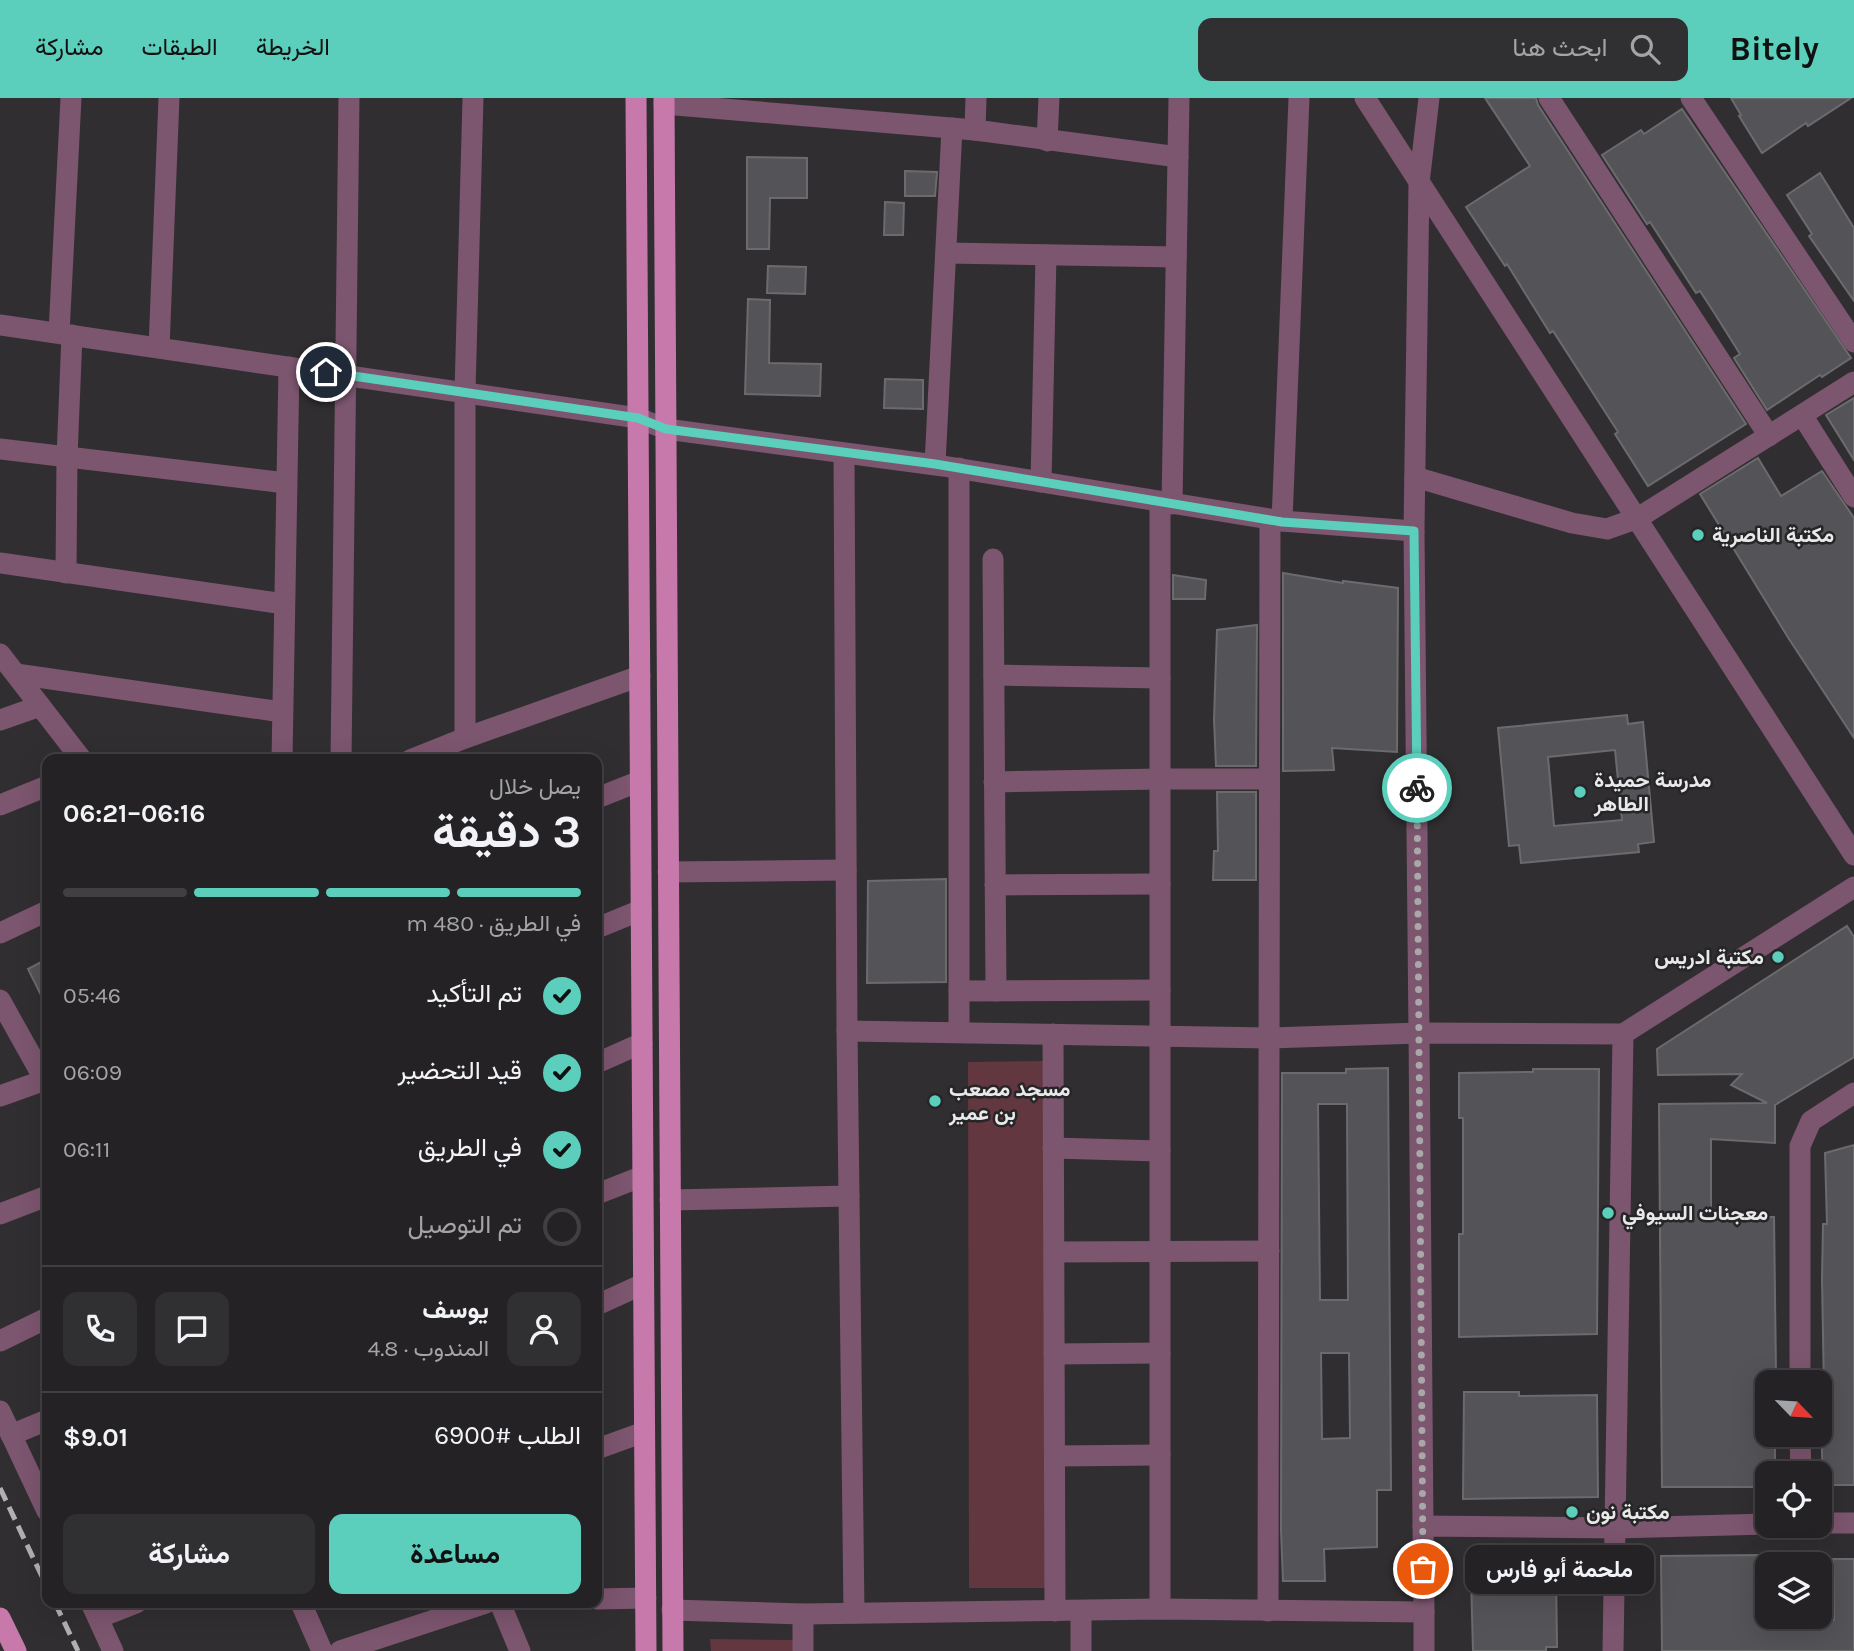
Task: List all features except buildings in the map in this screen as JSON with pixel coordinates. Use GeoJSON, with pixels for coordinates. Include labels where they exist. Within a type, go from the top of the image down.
{"type":"FeatureCollection","features":[{"type":"Feature","properties":{"kind":"main road"},"geometry":{"type":"LineString","coordinates":[[636,98],[646,1651]]}},
{"type":"Feature","properties":{"kind":"main road"},"geometry":{"type":"LineString","coordinates":[[664,101],[673,1651]]}},
{"type":"Feature","properties":{"kind":"main road"},"geometry":{"type":"LineString","coordinates":[[0,1618],[16,1651]]}},
{"type":"Feature","properties":{"kind":"street"},"geometry":{"type":"LineString","coordinates":[[66,573],[65,334],[71,98]]}},
{"type":"Feature","properties":{"kind":"street"},"geometry":{"type":"LineString","coordinates":[[159,348],[169,98]]}},
{"type":"Feature","properties":{"kind":"street"},"geometry":{"type":"LineString","coordinates":[[341,754],[349,98]]}},
{"type":"Feature","properties":{"kind":"street"},"geometry":{"type":"LineString","coordinates":[[465,737],[465,393],[472,98]]}},
{"type":"Feature","properties":{"kind":"street"},"geometry":{"type":"LineString","coordinates":[[975,131],[976,98]]}},
{"type":"Feature","properties":{"kind":"street"},"geometry":{"type":"LineString","coordinates":[[1047,141],[1049,98]]}},
{"type":"Feature","properties":{"kind":"street"},"geometry":{"type":"LineString","coordinates":[[1160,1609],[1160,678],[1177,257],[1179,98]]}},
{"type":"Feature","properties":{"kind":"street"},"geometry":{"type":"LineString","coordinates":[[1268,1611],[1269,779],[1276,521],[1299,98]]}},
{"type":"Feature","properties":{"kind":"street"},"geometry":{"type":"LineString","coordinates":[[1365,98],[1854,855]]}},
{"type":"Feature","properties":{"kind":"street"},"geometry":{"type":"LineString","coordinates":[[1424,1651],[1414,531],[1419,183],[1429,98]]}},
{"type":"Feature","properties":{"kind":"street"},"geometry":{"type":"LineString","coordinates":[[1549,98],[1769,436]]}},
{"type":"Feature","properties":{"kind":"street"},"geometry":{"type":"LineString","coordinates":[[1690,98],[1854,342]]}},
{"type":"Feature","properties":{"kind":"street"},"geometry":{"type":"LineString","coordinates":[[664,101],[846,108],[952,128],[1178,157]]}},
{"type":"Feature","properties":{"kind":"street"},"geometry":{"type":"LineString","coordinates":[[935,464],[952,128]]}},
{"type":"Feature","properties":{"kind":"street"},"geometry":{"type":"LineString","coordinates":[[946,253],[1177,257]]}},
{"type":"Feature","properties":{"kind":"street"},"geometry":{"type":"LineString","coordinates":[[1041,482],[1046,256]]}},
{"type":"Feature","properties":{"kind":"street"},"geometry":{"type":"LineString","coordinates":[[0,325],[638,418],[666,429],[935,464],[1276,521],[1414,531]]}},
{"type":"Feature","properties":{"kind":"street"},"geometry":{"type":"LineString","coordinates":[[282,754],[289,367]]}},
{"type":"Feature","properties":{"kind":"street"},"geometry":{"type":"LineString","coordinates":[[1415,478],[1572,523],[1607,529],[1638,518],[1854,382]]}},
{"type":"Feature","properties":{"kind":"street"},"geometry":{"type":"LineString","coordinates":[[1802,415],[1854,498]]}},
{"type":"Feature","properties":{"kind":"street"},"geometry":{"type":"LineString","coordinates":[[0,449],[286,483]]}},
{"type":"Feature","properties":{"kind":"street"},"geometry":{"type":"LineString","coordinates":[[844,454],[854,1613]]}},
{"type":"Feature","properties":{"kind":"street"},"geometry":{"type":"LineString","coordinates":[[958,1032],[959,468]]}},
{"type":"Feature","properties":{"kind":"street"},"geometry":{"type":"LineString","coordinates":[[993,559],[996,991]]}},
{"type":"Feature","properties":{"kind":"street"},"geometry":{"type":"LineString","coordinates":[[0,564],[284,604]]}},
{"type":"Feature","properties":{"kind":"street"},"geometry":{"type":"LineString","coordinates":[[0,654],[77,754]]}},
{"type":"Feature","properties":{"kind":"street"},"geometry":{"type":"LineString","coordinates":[[16,674],[282,712]]}},
{"type":"Feature","properties":{"kind":"street"},"geometry":{"type":"LineString","coordinates":[[994,675],[1160,678]]}},
{"type":"Feature","properties":{"kind":"street"},"geometry":{"type":"LineString","coordinates":[[424,754],[465,737],[640,676]]}},
{"type":"Feature","properties":{"kind":"street"},"geometry":{"type":"LineString","coordinates":[[0,720],[40,706]]}},
{"type":"Feature","properties":{"kind":"street"},"geometry":{"type":"LineString","coordinates":[[994,782],[1269,779]]}},
{"type":"Feature","properties":{"kind":"street"},"geometry":{"type":"LineString","coordinates":[[602,796],[640,780]]}},
{"type":"Feature","properties":{"kind":"street"},"geometry":{"type":"LineString","coordinates":[[0,805],[42,788]]}},
{"type":"Feature","properties":{"kind":"street"},"geometry":{"type":"LineString","coordinates":[[668,872],[846,870]]}},
{"type":"Feature","properties":{"kind":"street"},"geometry":{"type":"LineString","coordinates":[[995,885],[1160,884]]}},
{"type":"Feature","properties":{"kind":"street"},"geometry":{"type":"LineString","coordinates":[[847,1031],[1269,1038],[1419,1033],[1623,1034],[1854,887]]}},
{"type":"Feature","properties":{"kind":"street"},"geometry":{"type":"LineString","coordinates":[[602,926],[641,910]]}},
{"type":"Feature","properties":{"kind":"street"},"geometry":{"type":"LineString","coordinates":[[0,933],[42,913]]}},
{"type":"Feature","properties":{"kind":"street"},"geometry":{"type":"LineString","coordinates":[[958,991],[1160,990]]}},
{"type":"Feature","properties":{"kind":"street"},"geometry":{"type":"LineString","coordinates":[[3,1012],[42,1075]]}},
{"type":"Feature","properties":{"kind":"street"},"geometry":{"type":"LineString","coordinates":[[1053,1034],[1055,1611]]}},
{"type":"Feature","properties":{"kind":"street"},"geometry":{"type":"LineString","coordinates":[[1613,1651],[1623,1034]]}},
{"type":"Feature","properties":{"kind":"street"},"geometry":{"type":"LineString","coordinates":[[602,1061],[642,1043]]}},
{"type":"Feature","properties":{"kind":"street"},"geometry":{"type":"LineString","coordinates":[[0,1097],[42,1083]]}},
{"type":"Feature","properties":{"kind":"street"},"geometry":{"type":"LineString","coordinates":[[1800,1370],[1800,1146],[1811,1121],[1854,1093]]}},
{"type":"Feature","properties":{"kind":"street"},"geometry":{"type":"LineString","coordinates":[[1053,1148],[1160,1151]]}},
{"type":"Feature","properties":{"kind":"street"},"geometry":{"type":"LineString","coordinates":[[602,1192],[643,1176]]}},
{"type":"Feature","properties":{"kind":"street"},"geometry":{"type":"LineString","coordinates":[[670,1200],[849,1196]]}},
{"type":"Feature","properties":{"kind":"street"},"geometry":{"type":"LineString","coordinates":[[0,1214],[42,1198]]}},
{"type":"Feature","properties":{"kind":"street"},"geometry":{"type":"LineString","coordinates":[[1054,1252],[1269,1251]]}},
{"type":"Feature","properties":{"kind":"street"},"geometry":{"type":"LineString","coordinates":[[602,1303],[643,1284]]}},
{"type":"Feature","properties":{"kind":"street"},"geometry":{"type":"LineString","coordinates":[[0,1341],[42,1320]]}},
{"type":"Feature","properties":{"kind":"street"},"geometry":{"type":"LineString","coordinates":[[1054,1354],[1160,1353]]}},
{"type":"Feature","properties":{"kind":"street"},"geometry":{"type":"LineString","coordinates":[[0,1411],[42,1500]]}},
{"type":"Feature","properties":{"kind":"street"},"geometry":{"type":"LineString","coordinates":[[11,1435],[42,1422]]}},
{"type":"Feature","properties":{"kind":"street"},"geometry":{"type":"LineString","coordinates":[[602,1447],[645,1432]]}},
{"type":"Feature","properties":{"kind":"street"},"geometry":{"type":"LineString","coordinates":[[1055,1456],[1160,1455]]}},
{"type":"Feature","properties":{"kind":"street"},"geometry":{"type":"LineString","coordinates":[[1832,1523],[1854,1523]]}},
{"type":"Feature","properties":{"kind":"street"},"geometry":{"type":"LineString","coordinates":[[1423,1526],[1616,1528],[1755,1524]]}},
{"type":"Feature","properties":{"kind":"street"},"geometry":{"type":"LineString","coordinates":[[602,1599],[646,1598]]}},
{"type":"Feature","properties":{"kind":"street"},"geometry":{"type":"LineString","coordinates":[[302,1608],[322,1651]]}},
{"type":"Feature","properties":{"kind":"street"},"geometry":{"type":"LineString","coordinates":[[340,1651],[471,1608]]}},
{"type":"Feature","properties":{"kind":"street"},"geometry":{"type":"LineString","coordinates":[[502,1608],[520,1651]]}},
{"type":"Feature","properties":{"kind":"street"},"geometry":{"type":"LineString","coordinates":[[672,1611],[803,1614],[1160,1609],[1424,1612]]}},
{"type":"Feature","properties":{"kind":"street"},"geometry":{"type":"LineString","coordinates":[[94,1611],[113,1651]]}},
{"type":"Feature","properties":{"kind":"street"},"geometry":{"type":"LineString","coordinates":[[1081,1611],[1081,1651]]}},
{"type":"Feature","properties":{"kind":"street"},"geometry":{"type":"LineString","coordinates":[[803,1614],[803,1651]]}},
{"type":"Feature","properties":{"kind":"shaded area"},"geometry":{"type":"Polygon","coordinates":[[[1044,1061],[1047,1588],[969,1588],[968,1062],[1044,1061]]]}},
{"type":"Feature","properties":{"kind":"shaded area"},"geometry":{"type":"Polygon","coordinates":[[[710,1639],[793,1640],[793,1651],[711,1651],[710,1639]]]}},
{"type":"Feature","properties":{"kind":"railway"},"geometry":{"type":"LineString","coordinates":[[0,1488],[42,1576]]}},
{"type":"Feature","properties":{"kind":"railway"},"geometry":{"type":"LineString","coordinates":[[57,1608],[78,1651]]}},
{"type":"Feature","properties":{"kind":"way so far"},"geometry":{"type":"LineString","coordinates":[[1417,788],[1423,1569]]}},
{"type":"Feature","properties":{"kind":"place","name":"مكتبة الناصرية"},"geometry":{"type":"Point","coordinates":[1698,535]}},
{"type":"Feature","properties":{"kind":"place","name":"مدرسة حميدة الطاهر"},"geometry":{"type":"Point","coordinates":[1580,792]}},
{"type":"Feature","properties":{"kind":"place","name":"مكتبة ادريس"},"geometry":{"type":"Point","coordinates":[1778,957]}},
{"type":"Feature","properties":{"kind":"place","name":"مسجد مصعب بن عمير"},"geometry":{"type":"Point","coordinates":[935,1101]}},
{"type":"Feature","properties":{"kind":"place","name":"معجنات السيوفي"},"geometry":{"type":"Point","coordinates":[1608,1213]}},
{"type":"Feature","properties":{"kind":"place","name":"مكتبة نون"},"geometry":{"type":"Point","coordinates":[1572,1512]}},
{"type":"Feature","properties":{"kind":"place","name":"ملحمة أبو فارس"},"geometry":{"type":"Point","coordinates":[1423,1569]}},
{"type":"Feature","properties":{"kind":"route"},"geometry":{"type":"LineString","coordinates":[[326,372],[638,418],[666,429],[935,464],[1282,522],[1414,531],[1417,788]]}}]}
